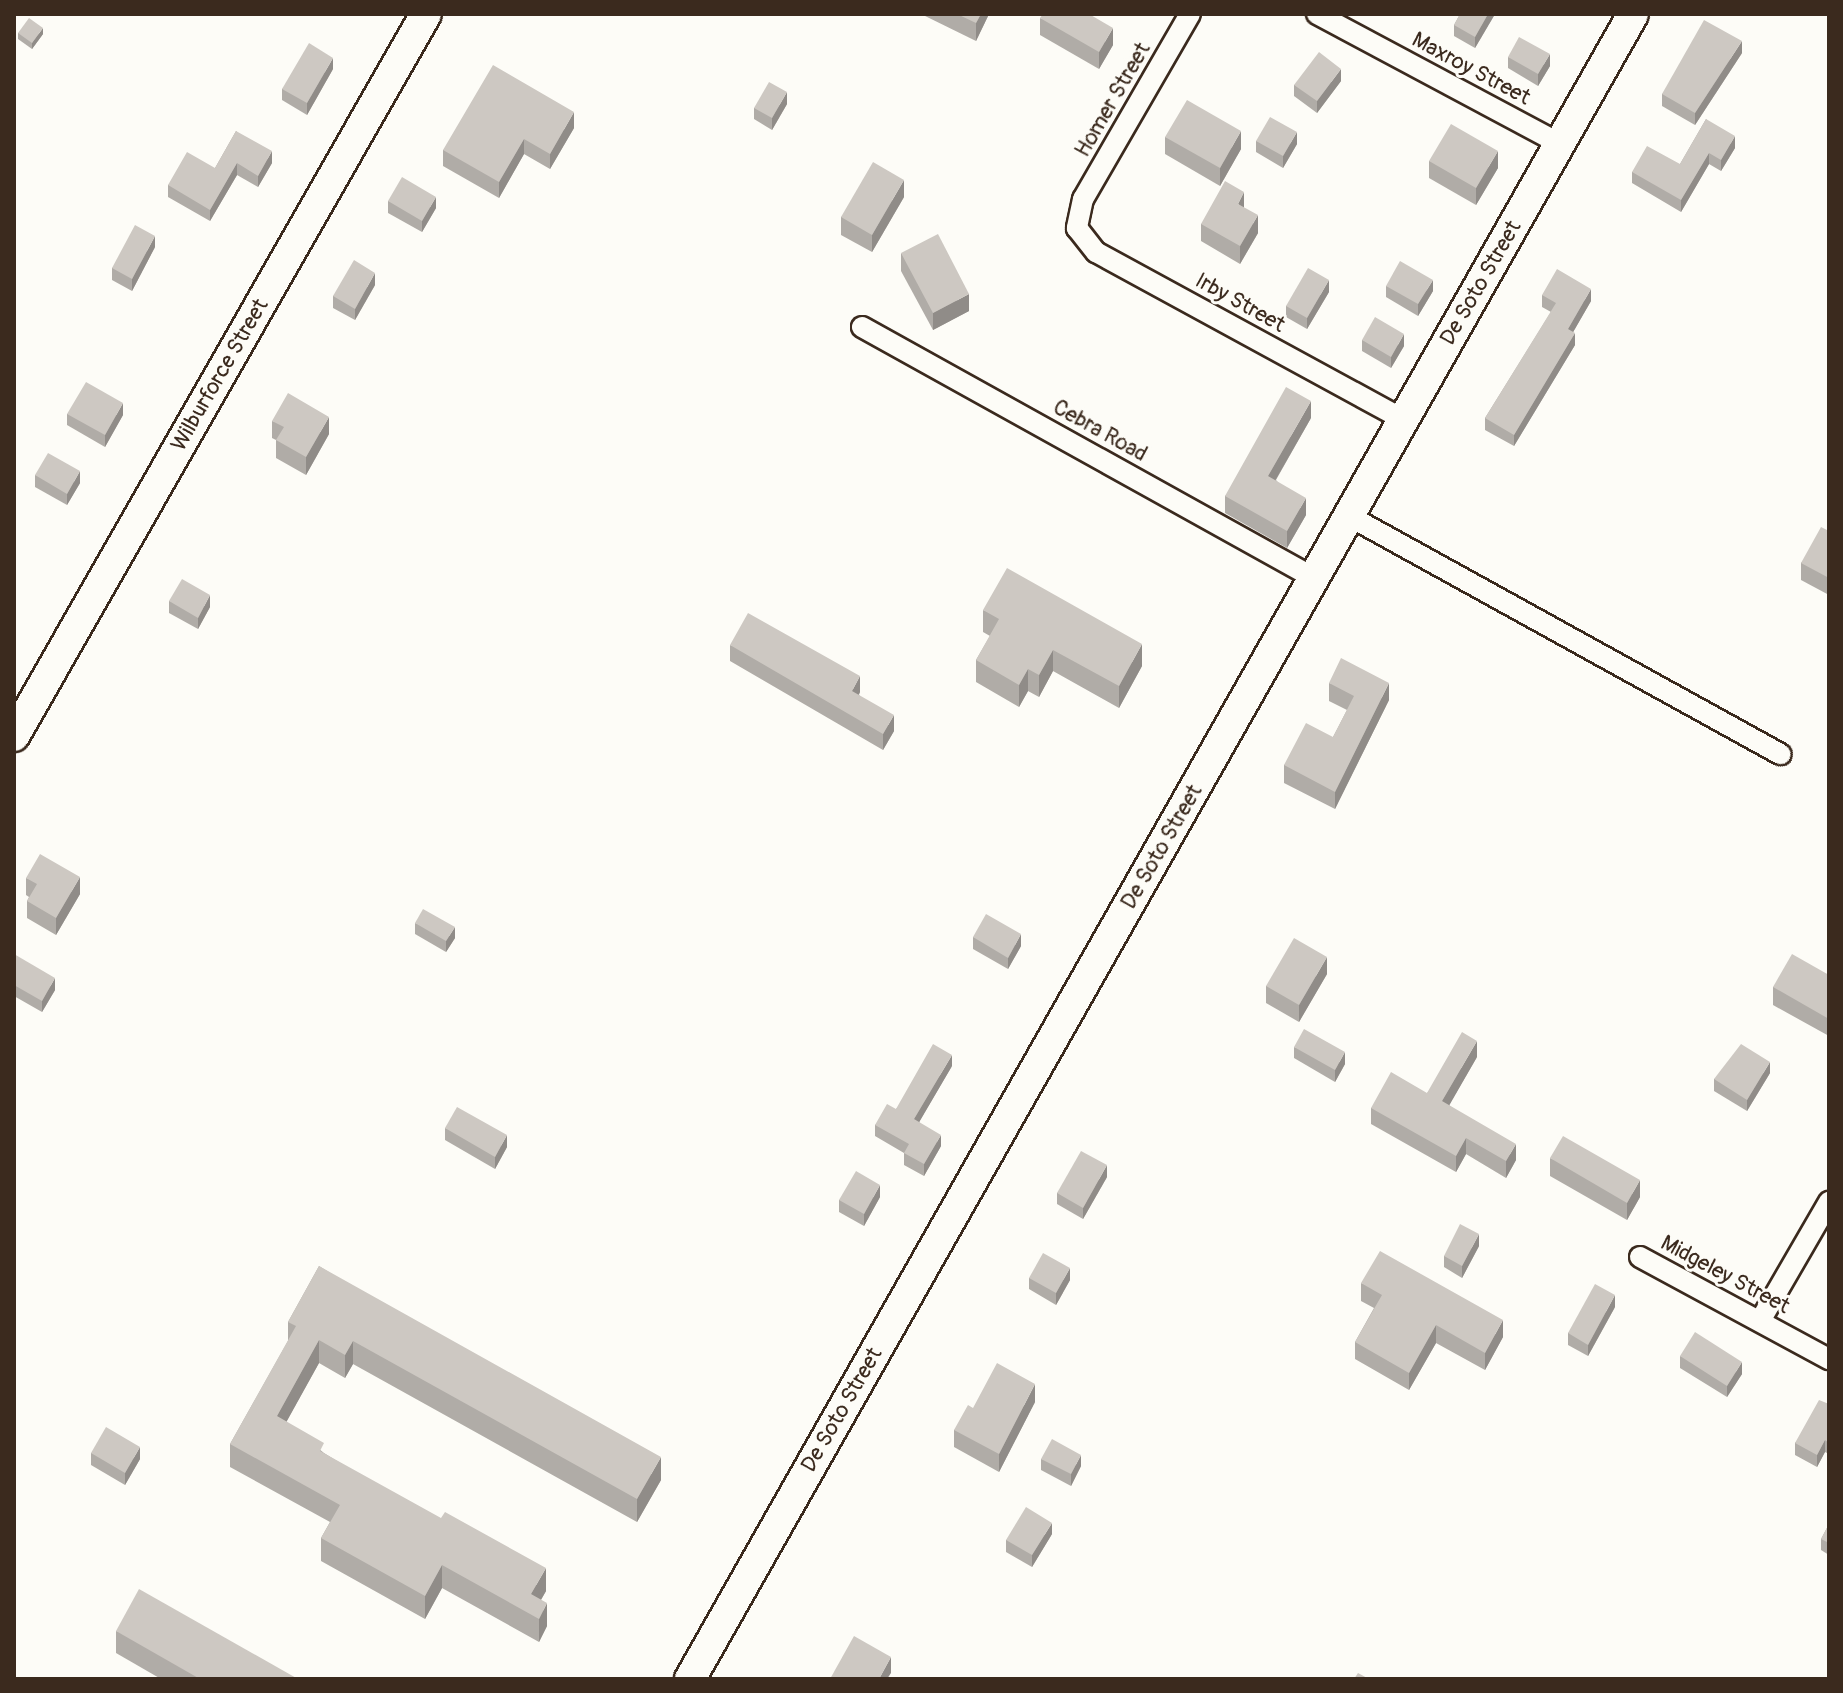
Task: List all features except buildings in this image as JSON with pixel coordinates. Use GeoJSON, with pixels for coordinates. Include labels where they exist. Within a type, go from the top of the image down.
{"type":"FeatureCollection","features":[{"type":"Feature","properties":{"kind":"street","name":"Wilburforce Street"},"geometry":{"type":"LineString","coordinates":[[16,727],[426,14]]}},
{"type":"Feature","properties":{"kind":"street","name":"Homer Street"},"geometry":{"type":"LineString","coordinates":[[1079,210],[1190,14]]}},
{"type":"Feature","properties":{"kind":"street","name":"Maxroy Street"},"geometry":{"type":"LineString","coordinates":[[1317,14],[1560,144]]}},
{"type":"Feature","properties":{"kind":"street","name":"De Soto Street"},"geometry":{"type":"LineString","coordinates":[[690,1679],[1633,14]]}},
{"type":"Feature","properties":{"kind":"street","name":"Irby Street"},"geometry":{"type":"LineString","coordinates":[[1079,210],[1077,228],[1096,252],[1404,420]]}},
{"type":"Feature","properties":{"kind":"street","name":"Cebra Road"},"geometry":{"type":"LineString","coordinates":[[862,327],[1314,578]]}},
{"type":"Feature","properties":{"kind":"street"},"geometry":{"type":"LineString","coordinates":[[1349,516],[1781,754]]}},
{"type":"Feature","properties":{"kind":"street"},"geometry":{"type":"LineString","coordinates":[[1760,1321],[1829,1202]]}},
{"type":"Feature","properties":{"kind":"street","name":"Midgeley Street"},"geometry":{"type":"LineString","coordinates":[[1640,1257],[1829,1359]]}}]}
